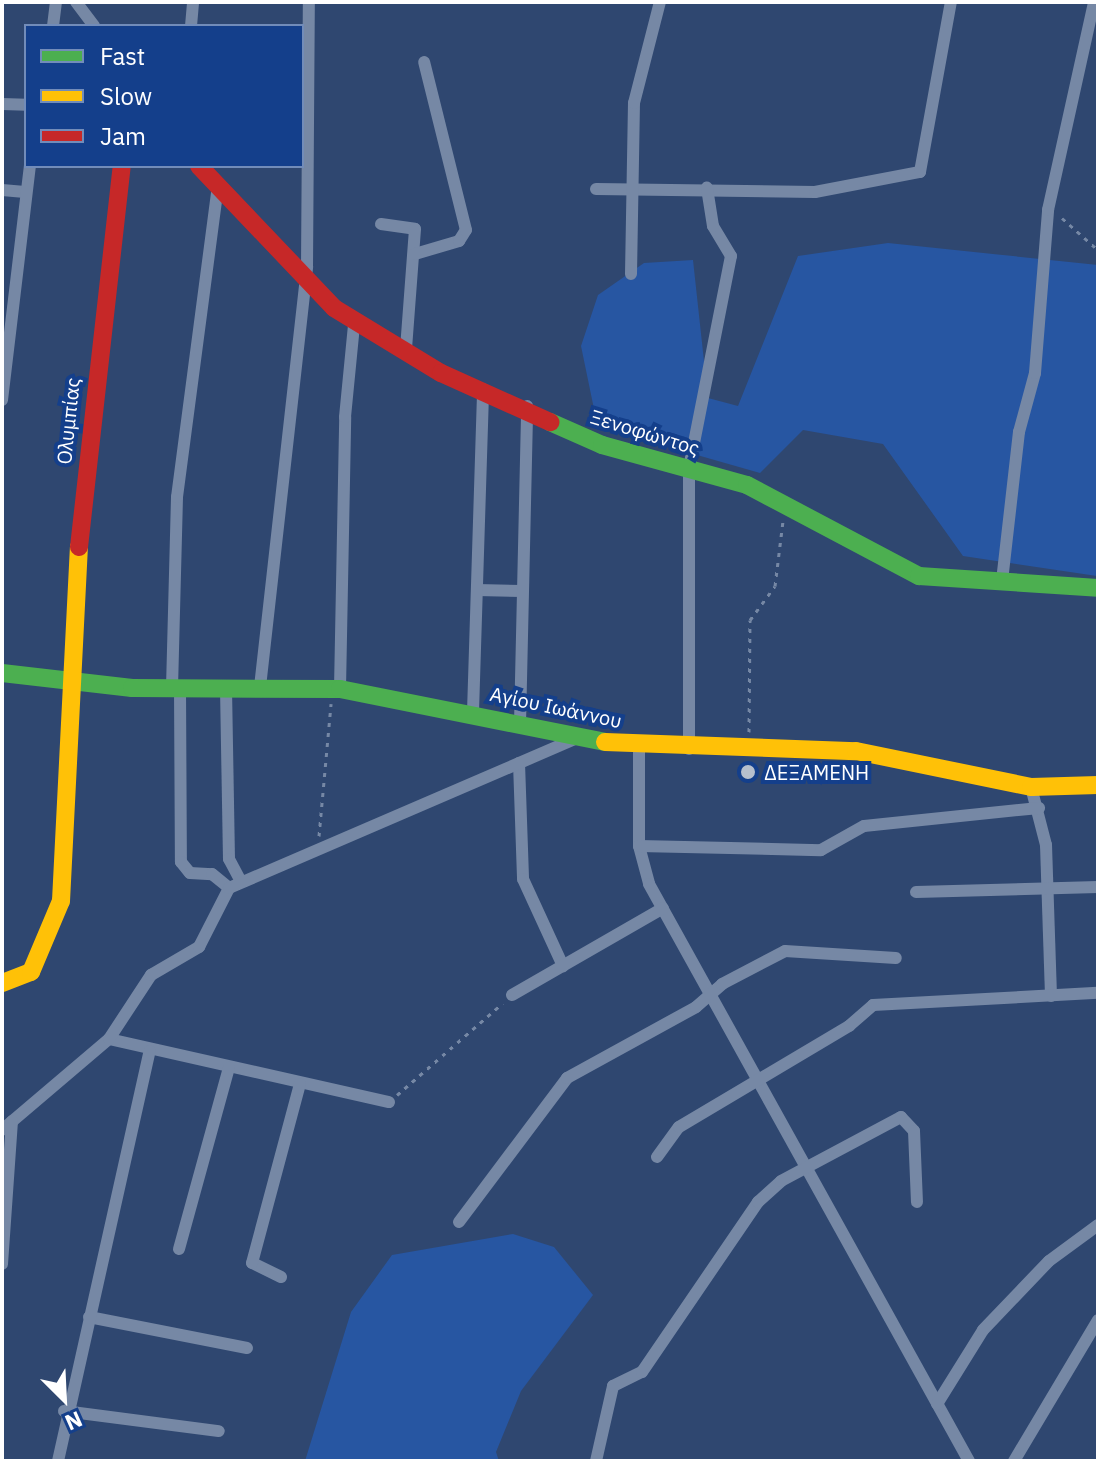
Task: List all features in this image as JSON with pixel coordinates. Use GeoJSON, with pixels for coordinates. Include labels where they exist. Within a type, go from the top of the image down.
{"type":"FeatureCollection","features":[{"type":"Feature","properties":{"kind":"street"},"geometry":{"type":"LineString","coordinates":[[53,24],[56,2]]}},
{"type":"Feature","properties":{"kind":"street"},"geometry":{"type":"LineString","coordinates":[[76,2],[92,24]]}},
{"type":"Feature","properties":{"kind":"street"},"geometry":{"type":"LineString","coordinates":[[191,24],[193,2]]}},
{"type":"Feature","properties":{"kind":"street"},"geometry":{"type":"LineString","coordinates":[[260,687],[305,280],[309,2]]}},
{"type":"Feature","properties":{"kind":"street"},"geometry":{"type":"LineString","coordinates":[[631,274],[634,103],[660,2]]}},
{"type":"Feature","properties":{"kind":"street"},"geometry":{"type":"LineString","coordinates":[[596,189],[707,187],[815,192],[920,172],[951,2]]}},
{"type":"Feature","properties":{"kind":"street"},"geometry":{"type":"LineString","coordinates":[[1002,581],[1019,432],[1035,373],[1050,202],[1094,2]]}},
{"type":"Feature","properties":{"kind":"street"},"geometry":{"type":"LineString","coordinates":[[415,254],[459,241],[466,230],[424,62]]}},
{"type":"Feature","properties":{"kind":"street"},"geometry":{"type":"LineString","coordinates":[[2,104],[24,105]]}},
{"type":"Feature","properties":{"kind":"street"},"geometry":{"type":"LineString","coordinates":[[2,400],[30,168]]}},
{"type":"Feature","properties":{"kind":"street","name":"Ολυμπίας"},"geometry":{"type":"LineString","coordinates":[[2,983],[31,972],[61,901],[66,682],[122,168]]}},
{"type":"Feature","properties":{"kind":"street","name":"Ξενοφώντος"},"geometry":{"type":"LineString","coordinates":[[200,168],[217,192],[354,325],[483,389],[527,406],[602,445],[689,468],[785,506],[900,569],[1098,588]]}},
{"type":"Feature","properties":{"kind":"street"},"geometry":{"type":"LineString","coordinates":[[689,750],[689,468],[731,256],[713,226],[707,187]]}},
{"type":"Feature","properties":{"kind":"street"},"geometry":{"type":"LineString","coordinates":[[2,190],[25,192]]}},
{"type":"Feature","properties":{"kind":"street"},"geometry":{"type":"LineString","coordinates":[[217,192],[179,484],[176,688],[181,862],[190,873],[212,874],[235,885]]}},
{"type":"Feature","properties":{"kind":"street"},"geometry":{"type":"LineString","coordinates":[[381,224],[414,227],[415,254],[406,350]]}},
{"type":"Feature","properties":{"kind":"street"},"geometry":{"type":"LineString","coordinates":[[336,689],[345,417],[354,325]]}},
{"type":"Feature","properties":{"kind":"street"},"geometry":{"type":"LineString","coordinates":[[473,712],[483,389]]}},
{"type":"Feature","properties":{"kind":"street"},"geometry":{"type":"LineString","coordinates":[[520,724],[527,406]]}},
{"type":"Feature","properties":{"kind":"street"},"geometry":{"type":"LineString","coordinates":[[477,590],[522,591]]}},
{"type":"Feature","properties":{"kind":"street","name":"Αγίου Ιωάννου"},"geometry":{"type":"LineString","coordinates":[[2,673],[66,682],[176,688],[336,689],[473,712],[577,738],[639,747],[856,751],[1031,787],[1098,785]]}},
{"type":"Feature","properties":{"kind":"street"},"geometry":{"type":"LineString","coordinates":[[226,688],[229,859],[235,885]]}},
{"type":"Feature","properties":{"kind":"street"},"geometry":{"type":"LineString","coordinates":[[2,1264],[7,1126],[109,1039],[151,975],[199,947],[235,885],[577,738]]}},
{"type":"Feature","properties":{"kind":"street"},"geometry":{"type":"LineString","coordinates":[[639,747],[639,846],[663,908],[756,1083],[969,1461]]}},
{"type":"Feature","properties":{"kind":"street"},"geometry":{"type":"LineString","coordinates":[[519,763],[523,879],[563,966]]}},
{"type":"Feature","properties":{"kind":"street"},"geometry":{"type":"LineString","coordinates":[[1031,787],[1039,808],[1049,890],[1051,996]]}},
{"type":"Feature","properties":{"kind":"street"},"geometry":{"type":"LineString","coordinates":[[639,846],[821,850],[864,826],[1039,808]]}},
{"type":"Feature","properties":{"kind":"street"},"geometry":{"type":"LineString","coordinates":[[916,892],[1098,887]]}},
{"type":"Feature","properties":{"kind":"street"},"geometry":{"type":"LineString","coordinates":[[512,995],[663,908]]}},
{"type":"Feature","properties":{"kind":"street"},"geometry":{"type":"LineString","coordinates":[[459,1222],[567,1078],[785,951],[896,958]]}},
{"type":"Feature","properties":{"kind":"street"},"geometry":{"type":"LineString","coordinates":[[657,1157],[679,1127],[756,1083],[873,1005],[1098,993]]}},
{"type":"Feature","properties":{"kind":"street"},"geometry":{"type":"LineString","coordinates":[[109,1039],[150,1051],[389,1102]]}},
{"type":"Feature","properties":{"kind":"street"},"geometry":{"type":"LineString","coordinates":[[58,1461],[64,1411],[89,1317],[150,1051]]}},
{"type":"Feature","properties":{"kind":"street"},"geometry":{"type":"LineString","coordinates":[[179,1249],[229,1068]]}},
{"type":"Feature","properties":{"kind":"street"},"geometry":{"type":"LineString","coordinates":[[281,1277],[252,1263],[300,1084]]}},
{"type":"Feature","properties":{"kind":"street"},"geometry":{"type":"LineString","coordinates":[[596,1461],[613,1386],[642,1372],[758,1202],[804,1168],[901,1117],[914,1131],[917,1202]]}},
{"type":"Feature","properties":{"kind":"street"},"geometry":{"type":"LineString","coordinates":[[937,1404],[983,1330],[1049,1261],[1098,1225]]}},
{"type":"Feature","properties":{"kind":"street"},"geometry":{"type":"LineString","coordinates":[[89,1317],[247,1348]]}},
{"type":"Feature","properties":{"kind":"street"},"geometry":{"type":"LineString","coordinates":[[1014,1461],[1098,1320]]}},
{"type":"Feature","properties":{"kind":"street"},"geometry":{"type":"LineString","coordinates":[[64,1411],[219,1431]]}},
{"type":"Feature","properties":{"kind":"path"},"geometry":{"type":"LineString","coordinates":[[1050,202],[1082,243],[1098,250]]}},
{"type":"Feature","properties":{"kind":"path"},"geometry":{"type":"LineString","coordinates":[[743,749],[750,728],[750,620],[775,586],[785,506]]}},
{"type":"Feature","properties":{"kind":"path"},"geometry":{"type":"LineString","coordinates":[[321,850],[336,689]]}},
{"type":"Feature","properties":{"kind":"path"},"geometry":{"type":"LineString","coordinates":[[389,1102],[512,995]]}},
{"type":"Feature","properties":{"kind":"shaded area"},"geometry":{"type":"Polygon","coordinates":[[[888,243],[1098,265],[1097,576],[963,556],[883,444],[803,430],[760,473],[648,441],[594,409],[581,346],[598,295],[644,263],[693,260],[708,398],[738,406],[798,256],[888,243]]]}},
{"type":"Feature","properties":{"kind":"shaded area"},"geometry":{"type":"Polygon","coordinates":[[[513,1234],[554,1247],[593,1295],[521,1391],[496,1452],[499,1461],[305,1461],[351,1312],[392,1255],[513,1234]]]}},
{"type":"Feature","properties":{"kind":"traffic: fast"},"geometry":{"type":"LineString","coordinates":[[550,422],[602,445],[747,485],[919,576],[1098,588]]}},
{"type":"Feature","properties":{"kind":"traffic: fast"},"geometry":{"type":"LineString","coordinates":[[2,673],[132,688],[340,689],[605,742]]}},
{"type":"Feature","properties":{"kind":"traffic: slow"},"geometry":{"type":"LineString","coordinates":[[2,983],[31,972],[61,901],[79,547]]}},
{"type":"Feature","properties":{"kind":"traffic: slow"},"geometry":{"type":"LineString","coordinates":[[605,742],[856,751],[1031,787],[1098,785]]}},
{"type":"Feature","properties":{"kind":"traffic: jam"},"geometry":{"type":"LineString","coordinates":[[79,547],[122,168]]}},
{"type":"Feature","properties":{"kind":"traffic: jam"},"geometry":{"type":"LineString","coordinates":[[201,168],[334,308],[441,373],[550,422]]}},
{"type":"Feature","properties":{"kind":"place","name":"ΔΕΞΑΜΕΝΗ"},"geometry":{"type":"Point","coordinates":[748,772]}}]}
